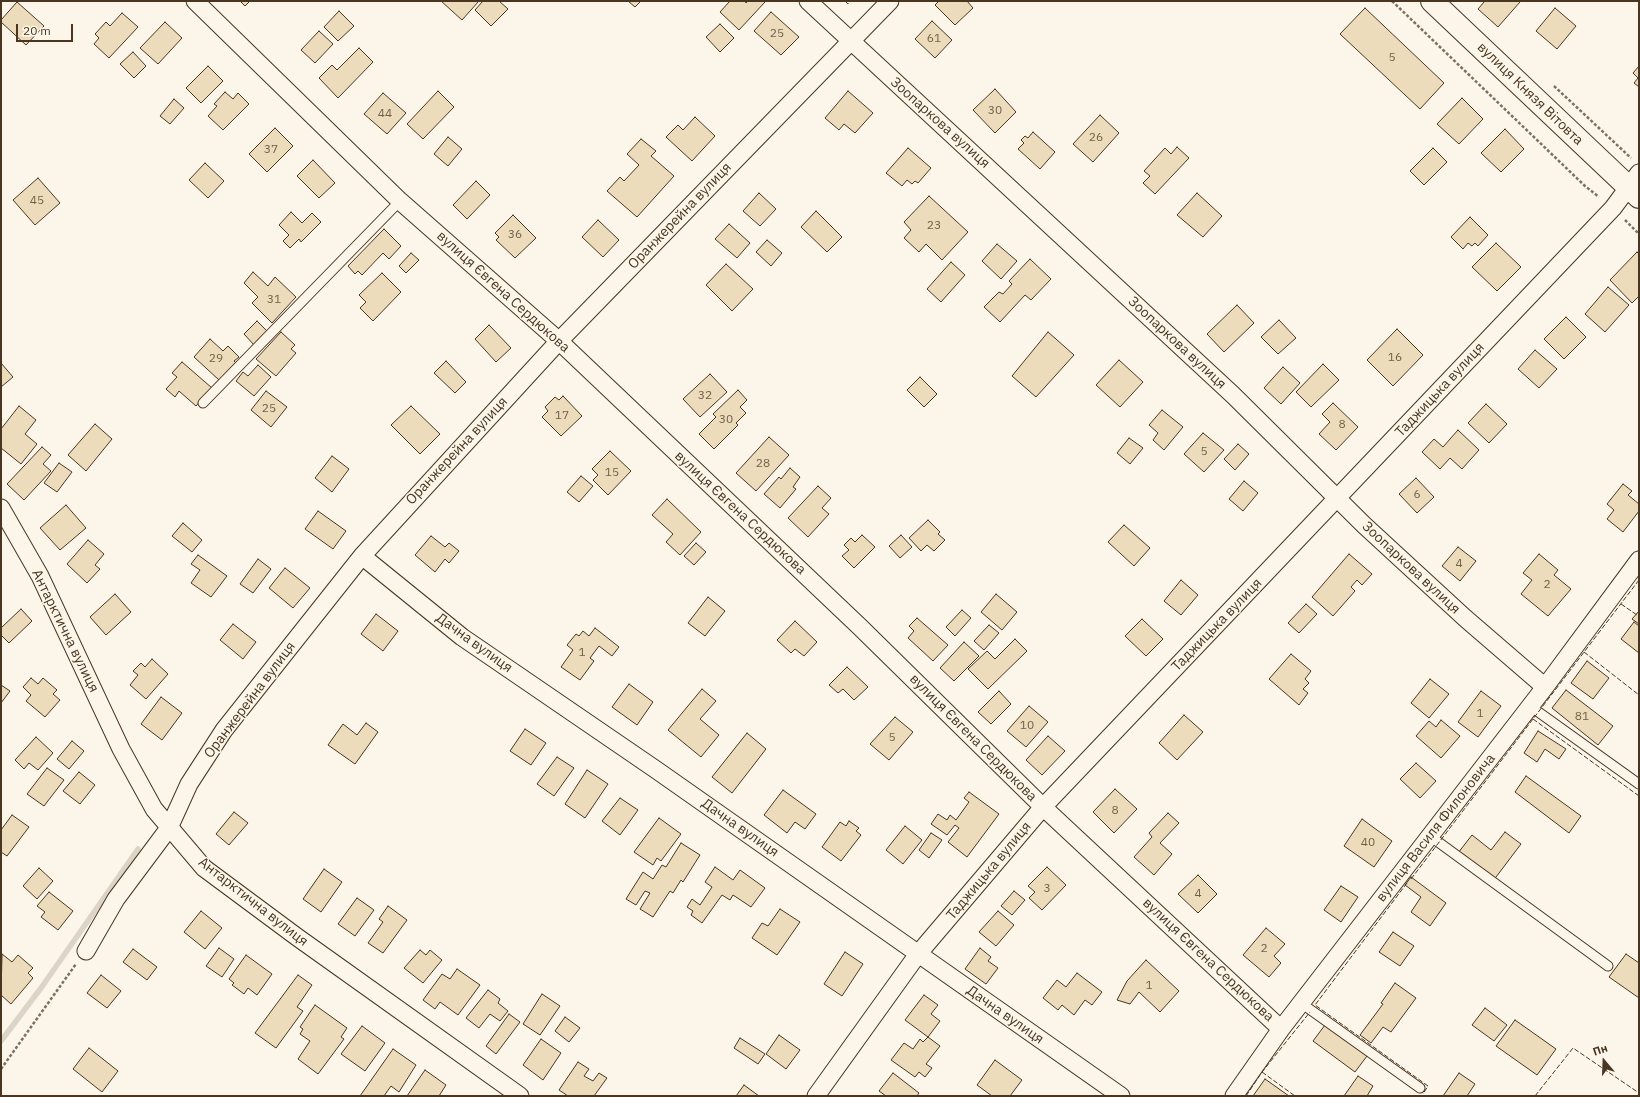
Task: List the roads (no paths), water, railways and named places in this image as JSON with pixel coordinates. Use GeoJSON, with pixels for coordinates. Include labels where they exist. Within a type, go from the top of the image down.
{"type":"FeatureCollection","features":[{"type":"Feature","properties":{"kind":"main road","name":"вулиця Князя Вітовта"},"geometry":{"type":"LineString","coordinates":[[1432,1],[1635,186]]}},
{"type":"Feature","properties":{"kind":"street","name":"вулиця Євгена Сердюкова"},"geometry":{"type":"LineString","coordinates":[[195,1],[400,200],[559,341],[860,627],[1043,807],[1281,1029]]}},
{"type":"Feature","properties":{"kind":"street","name":"Зоопаркова вулиця"},"geometry":{"type":"LineString","coordinates":[[808,1],[850,42],[1040,215],[1227,390],[1364,525],[1436,592],[1544,687]]}},
{"type":"Feature","properties":{"kind":"street","name":"Оранжерейна вулиця"},"geometry":{"type":"LineString","coordinates":[[86,951],[116,899],[169,828],[189,784],[224,730],[362,556],[559,341],[890,1]]}},
{"type":"Feature","properties":{"kind":"street","name":"Таджицька вулиця"},"geometry":{"type":"LineString","coordinates":[[816,1096],[918,954],[1043,807],[1635,186]]}},
{"type":"Feature","properties":{"kind":"street","name":"Антарктична вулиця"},"geometry":{"type":"LineString","coordinates":[[1,508],[40,576],[121,749],[154,809],[204,868],[297,938],[520,1096]]}},
{"type":"Feature","properties":{"kind":"street","name":"Дачна вулиця"},"geometry":{"type":"LineString","coordinates":[[362,556],[462,637],[655,769],[1121,1096]]}},
{"type":"Feature","properties":{"kind":"street","name":"вулиця Василя Филоновича"},"geometry":{"type":"LineString","coordinates":[[1234,1096],[1301,1002],[1530,706],[1639,560]]}},
{"type":"Feature","properties":{"kind":"lane"},"geometry":{"type":"LineString","coordinates":[[203,404],[400,200]]}},
{"type":"Feature","properties":{"kind":"lane"},"geometry":{"type":"LineString","coordinates":[[1530,706],[1639,784]]}},
{"type":"Feature","properties":{"kind":"lane"},"geometry":{"type":"LineString","coordinates":[[1430,836],[1608,966]]}},
{"type":"Feature","properties":{"kind":"lane"},"geometry":{"type":"LineString","coordinates":[[1301,1002],[1420,1088]]}},
{"type":"Feature","properties":{"kind":"waterway"},"geometry":{"type":"LineString","coordinates":[[1,1041],[41,988],[138,849]]}}]}
